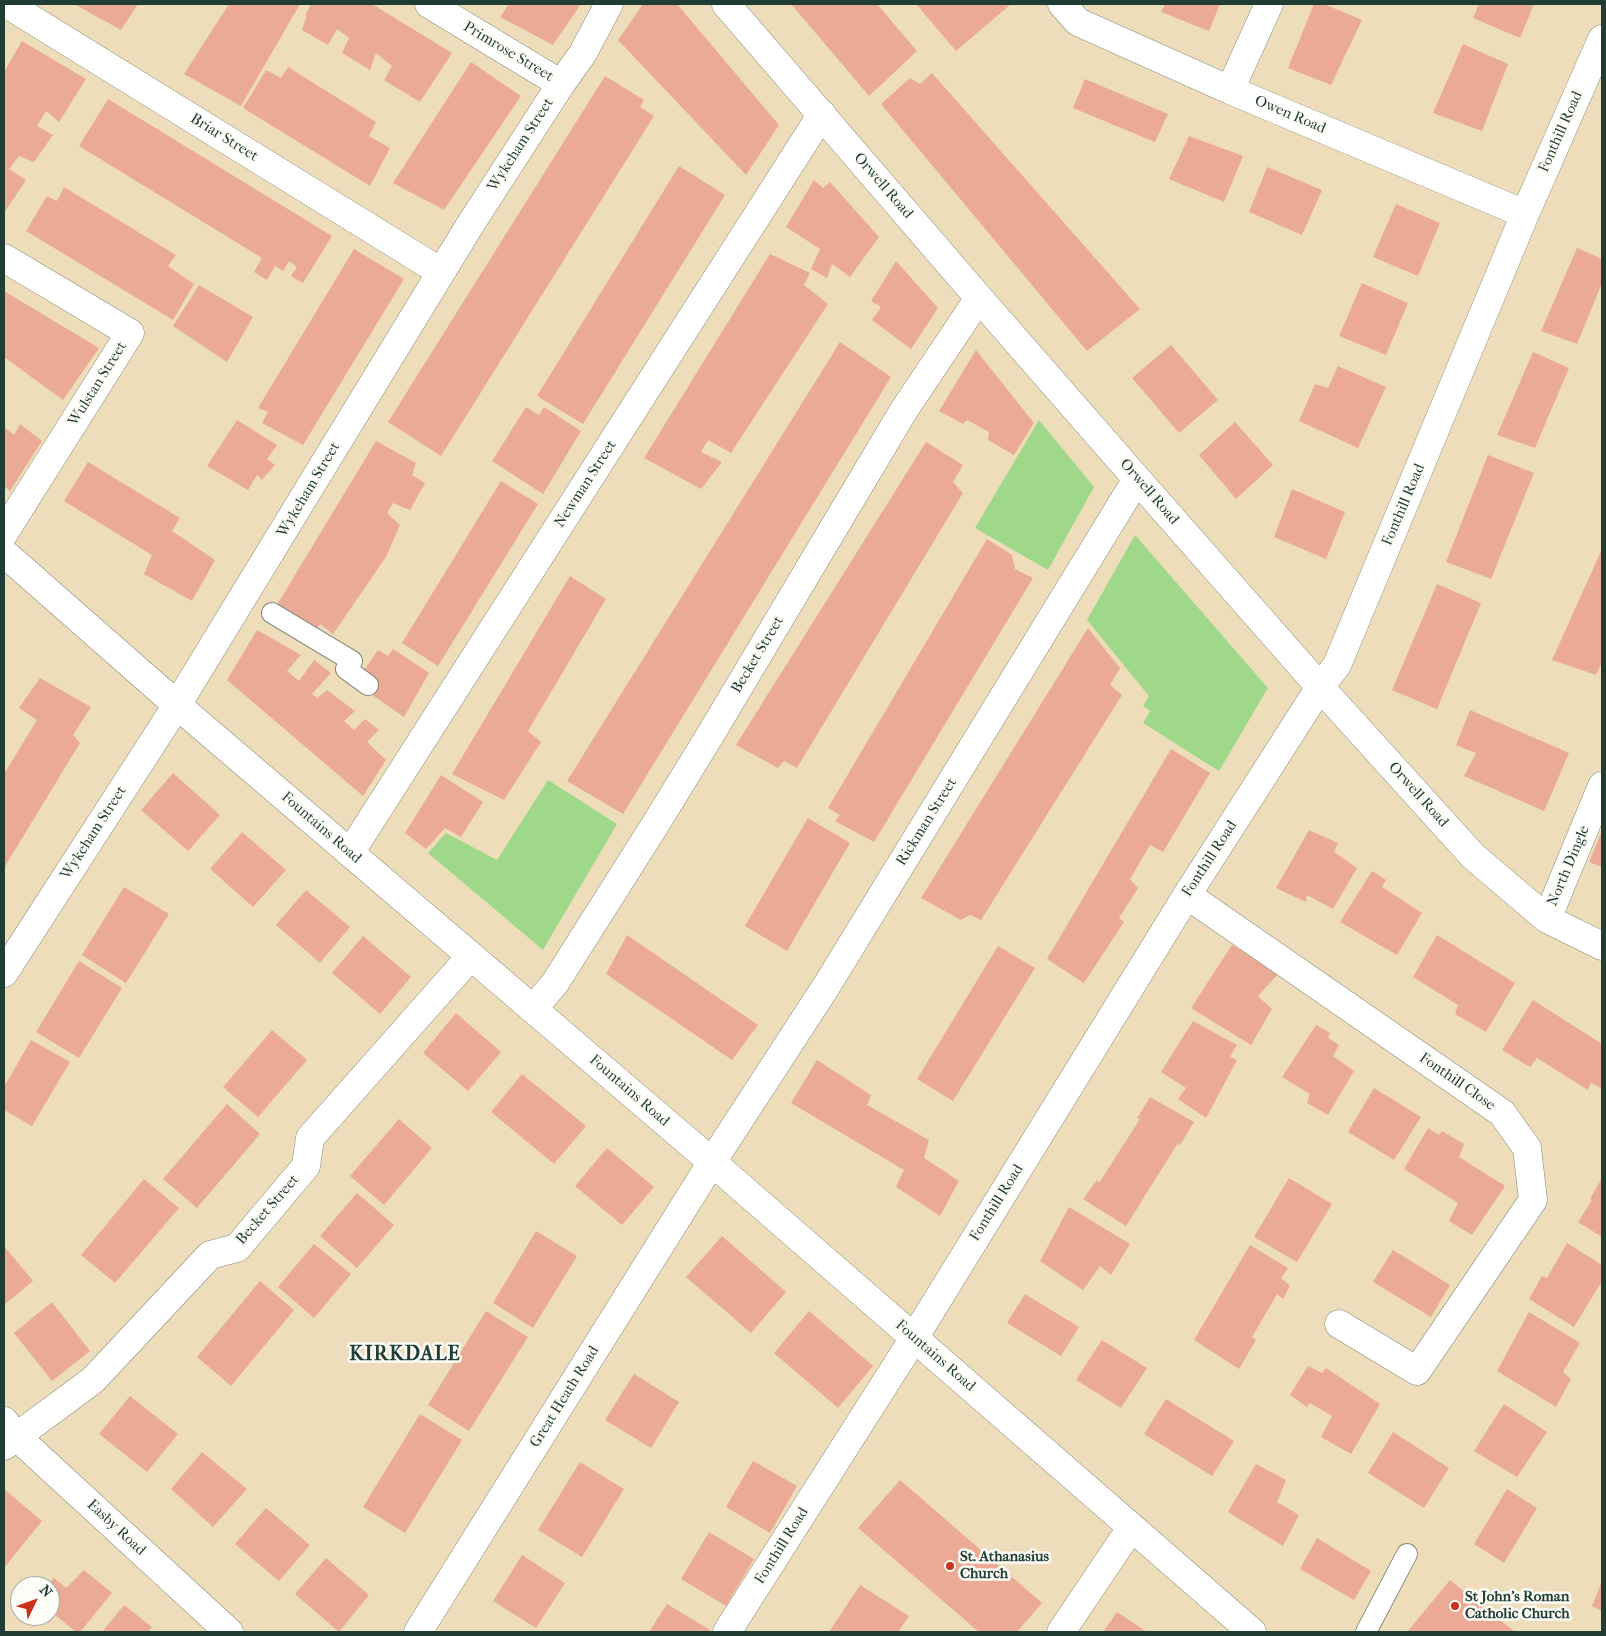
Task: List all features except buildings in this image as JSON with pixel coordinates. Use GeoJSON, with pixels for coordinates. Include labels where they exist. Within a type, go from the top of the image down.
{"type":"FeatureCollection","features":[{"type":"Feature","properties":{"kind":"street","name":"Briar Street"},"geometry":{"type":"LineString","coordinates":[[7,4],[441,272]]}},
{"type":"Feature","properties":{"kind":"street","name":"Primrose Street"},"geometry":{"type":"LineString","coordinates":[[429,4],[561,84]]}},
{"type":"Feature","properties":{"kind":"street","name":"Orwell Road"},"geometry":{"type":"LineString","coordinates":[[726,4],[979,298],[1320,687],[1473,856],[1547,919],[1602,946]]}},
{"type":"Feature","properties":{"kind":"street","name":"Owen Road"},"geometry":{"type":"LineString","coordinates":[[1062,4],[1078,22],[1230,90],[1526,214]]}},
{"type":"Feature","properties":{"kind":"street"},"geometry":{"type":"LineString","coordinates":[[1230,90],[1268,4]]}},
{"type":"Feature","properties":{"kind":"street","name":"Wykeham Street"},"geometry":{"type":"LineString","coordinates":[[4,973],[177,705],[441,272],[561,84],[583,53],[604,6]]}},
{"type":"Feature","properties":{"kind":"street","name":"Fonthill Road"},"geometry":{"type":"LineString","coordinates":[[727,1632],[914,1338],[1187,895],[1320,687],[1337,665],[1526,214],[1602,39]]}},
{"type":"Feature","properties":{"kind":"street","name":"Newman Street"},"geometry":{"type":"LineString","coordinates":[[350,853],[822,114]]}},
{"type":"Feature","properties":{"kind":"street","name":"Wulstan Street"},"geometry":{"type":"LineString","coordinates":[[4,258],[130,333],[4,533]]}},
{"type":"Feature","properties":{"kind":"street","name":"Becket Street"},"geometry":{"type":"LineString","coordinates":[[533,1009],[555,983],[650,833],[904,410],[979,298]]}},
{"type":"Feature","properties":{"kind":"street","name":"Rickman Street"},"geometry":{"type":"LineString","coordinates":[[712,1162],[832,976],[1138,479]]}},
{"type":"Feature","properties":{"kind":"street","name":"Fountains Road"},"geometry":{"type":"LineString","coordinates":[[4,553],[177,705],[712,1162],[1252,1632]]}},
{"type":"Feature","properties":{"kind":"street","name":"North Dingle"},"geometry":{"type":"LineString","coordinates":[[1547,919],[1602,786]]}},
{"type":"Feature","properties":{"kind":"street","name":"Fonthill Close"},"geometry":{"type":"LineString","coordinates":[[1187,895],[1502,1113],[1527,1148],[1533,1200],[1417,1371],[1339,1324]]}},
{"type":"Feature","properties":{"kind":"street","name":"Becket Street"},"geometry":{"type":"LineString","coordinates":[[8,1435],[93,1380],[210,1256],[236,1248],[306,1166],[310,1138],[471,956]]}},
{"type":"Feature","properties":{"kind":"street","name":"Great Heath Road"},"geometry":{"type":"LineString","coordinates":[[418,1632],[712,1162]]}},
{"type":"Feature","properties":{"kind":"street","name":"Easby Road"},"geometry":{"type":"LineString","coordinates":[[8,1435],[229,1632]]}},
{"type":"Feature","properties":{"kind":"street"},"geometry":{"type":"LineString","coordinates":[[1060,1632],[1131,1528]]}},
{"type":"Feature","properties":{"kind":"lane"},"geometry":{"type":"LineString","coordinates":[[272,613],[352,661],[346,669],[368,685]]}},
{"type":"Feature","properties":{"kind":"lane"},"geometry":{"type":"LineString","coordinates":[[1366,1632],[1408,1554]]}},
{"type":"Feature","properties":{"kind":"green space"},"geometry":{"type":"Polygon","coordinates":[[[1039,420],[1094,487],[1048,570],[975,528],[1039,420]]]}},
{"type":"Feature","properties":{"kind":"green space"},"geometry":{"type":"Polygon","coordinates":[[[1135,535],[1268,688],[1219,771],[1143,723],[1150,711],[1143,706],[1149,696],[1087,620],[1135,535]]]}},
{"type":"Feature","properties":{"kind":"green space"},"geometry":{"type":"Polygon","coordinates":[[[548,780],[617,824],[543,950],[428,853],[446,833],[497,860],[548,780]]]}},
{"type":"Feature","properties":{"kind":"place","name":"St. Athanasius Church"},"geometry":{"type":"Point","coordinates":[950,1566]}},
{"type":"Feature","properties":{"kind":"place","name":"St John's Roman Catholic Church"},"geometry":{"type":"Point","coordinates":[1455,1606]}},
{"type":"Feature","properties":{"kind":"district","name":"KIRKDALE"},"geometry":{"type":"Point","coordinates":[405,1355]}}]}
